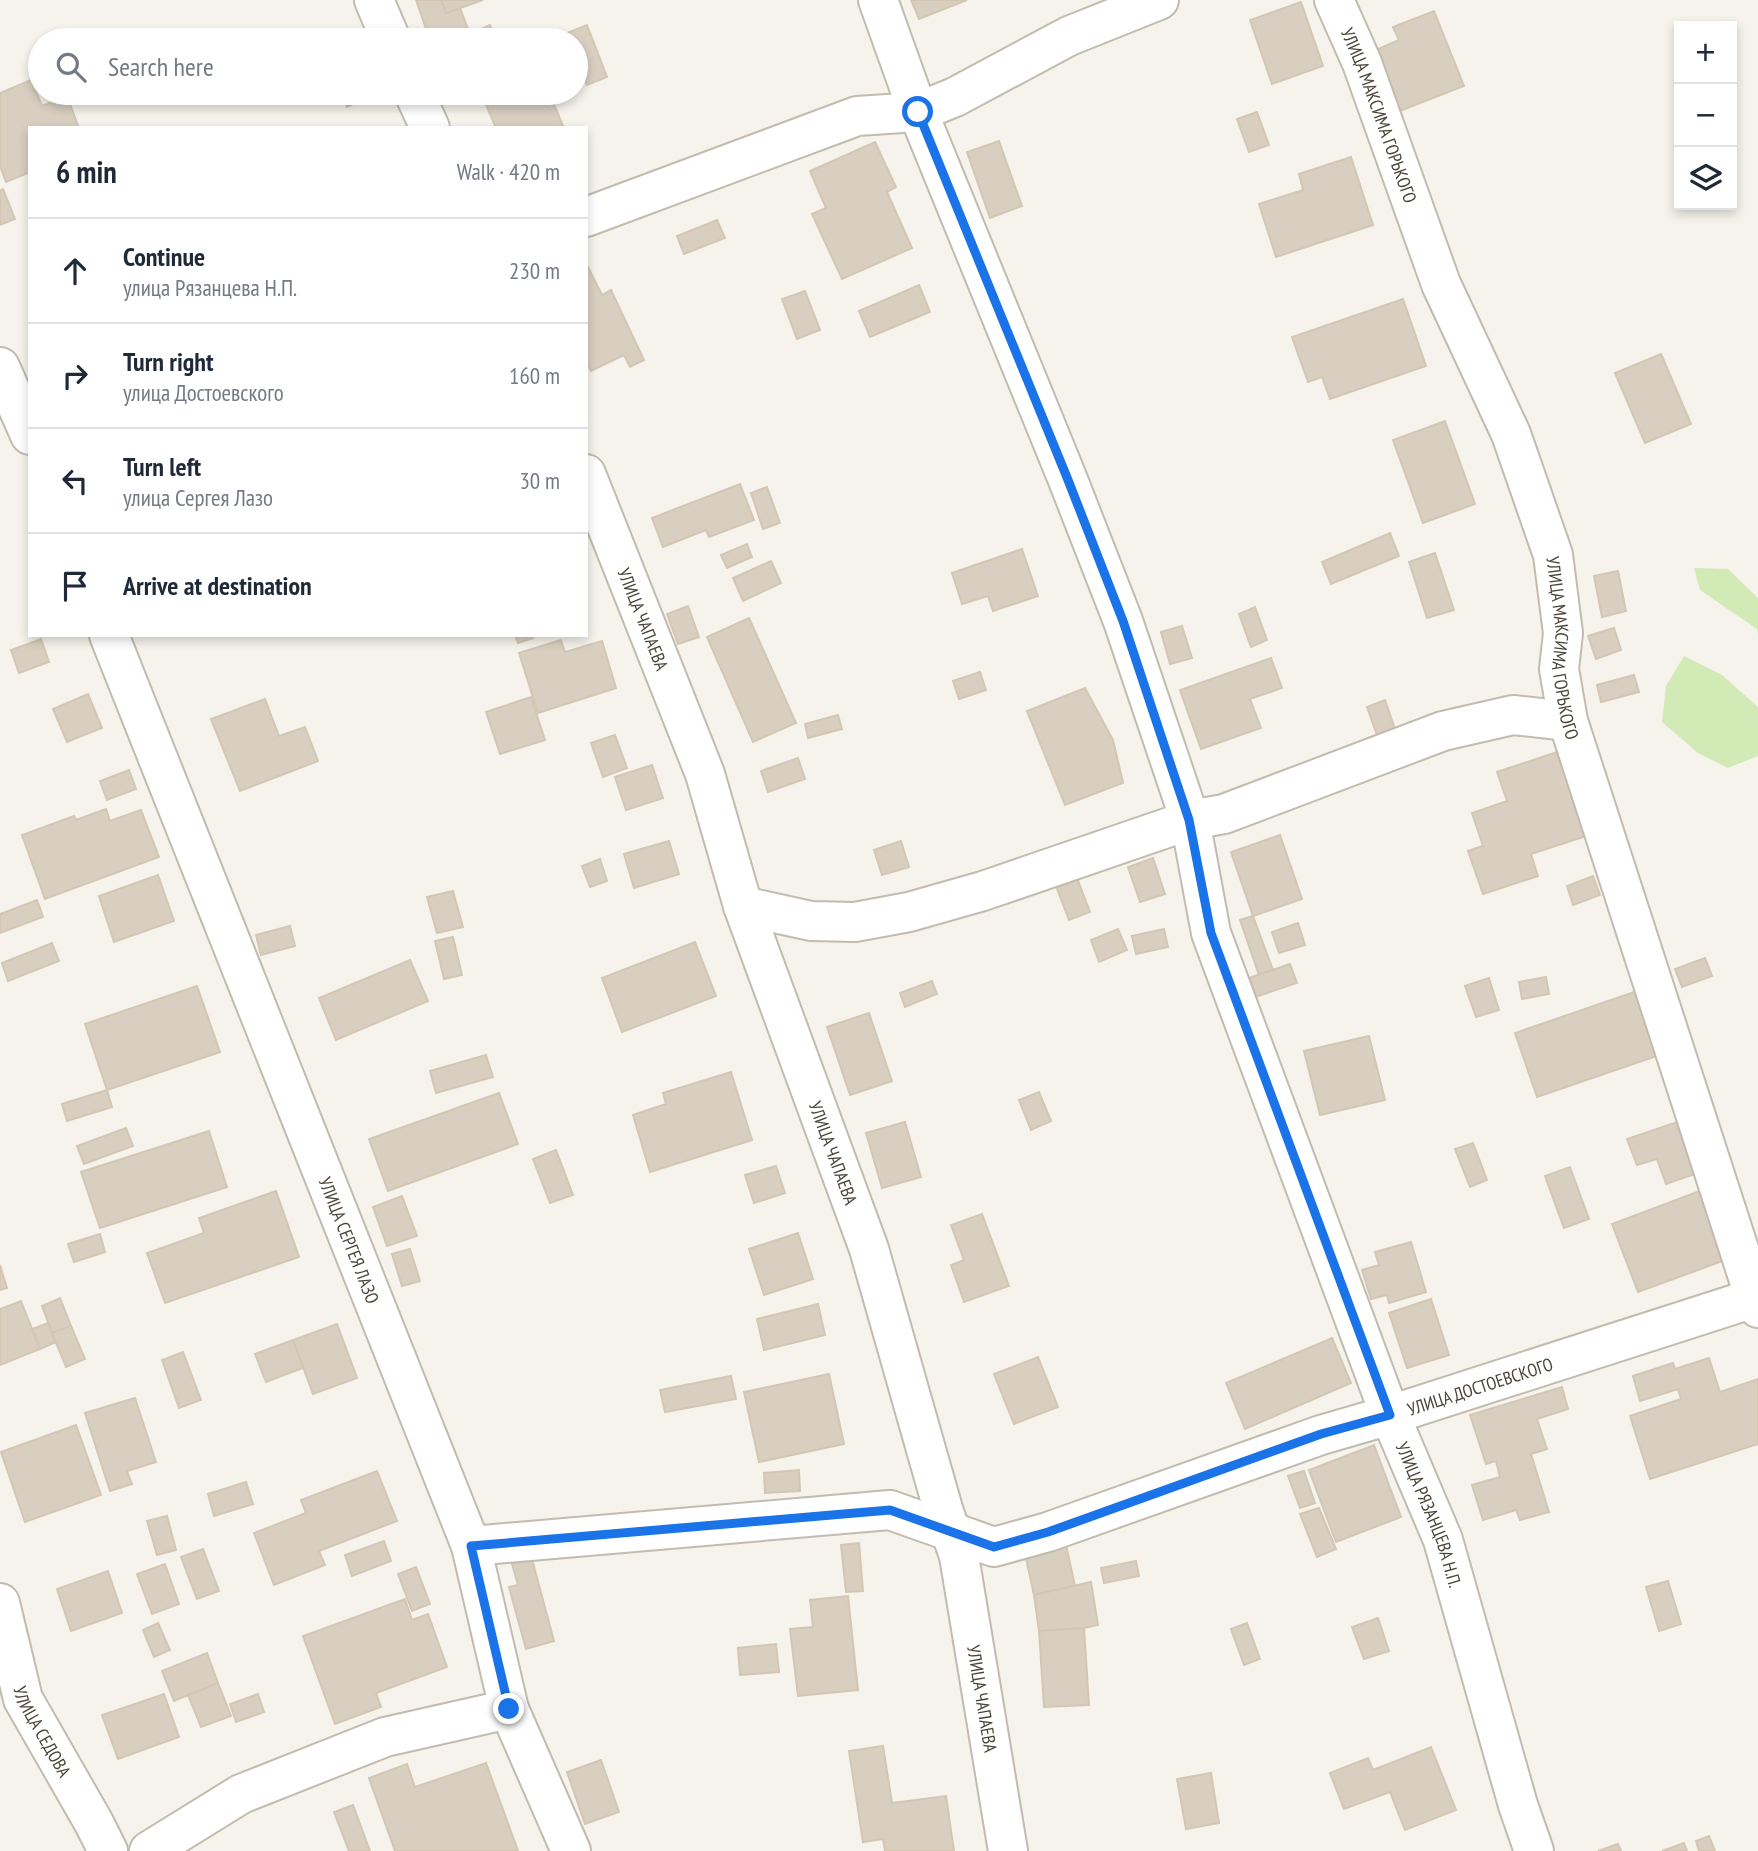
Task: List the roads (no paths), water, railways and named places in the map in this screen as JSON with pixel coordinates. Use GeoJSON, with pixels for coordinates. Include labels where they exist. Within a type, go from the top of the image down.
{"type":"FeatureCollection","features":[{"type":"Feature","properties":{"kind":"street"},"geometry":{"type":"LineString","coordinates":[[374,0],[386,28]]}},
{"type":"Feature","properties":{"kind":"street","name":"УЛИЦА РЯЗАНЦЕВА Н.П."},"geometry":{"type":"LineString","coordinates":[[878,0],[918,112],[1118,609],[1189,820],[1211,933],[1390,1415],[1443,1540],[1518,1805],[1534,1851]]}},
{"type":"Feature","properties":{"kind":"street"},"geometry":{"type":"LineString","coordinates":[[588,216],[857,116],[918,112],[955,97],[1069,36],[1159,0]]}},
{"type":"Feature","properties":{"kind":"street","name":"УЛИЦА МАКСИМА ГОРЬКОГО"},"geometry":{"type":"LineString","coordinates":[[1334,0],[1362,63],[1441,284],[1511,435],[1553,555],[1563,633],[1559,668],[1568,721],[1756,1303]]}},
{"type":"Feature","properties":{"kind":"street"},"geometry":{"type":"LineString","coordinates":[[419,105],[429,126]]}},
{"type":"Feature","properties":{"kind":"street"},"geometry":{"type":"LineString","coordinates":[[0,367],[22,431]]}},
{"type":"Feature","properties":{"kind":"street","name":"УЛИЦА ЧАПАЕВА"},"geometry":{"type":"LineString","coordinates":[[588,479],[705,774],[743,906],[869,1250],[949,1530],[959,1556],[1008,1851]]}},
{"type":"Feature","properties":{"kind":"street","name":"УЛИЦА СЕРГЕЯ ЛАЗО"},"geometry":{"type":"LineString","coordinates":[[110,637],[471,1546],[509,1709],[571,1851]]}},
{"type":"Feature","properties":{"kind":"street"},"geometry":{"type":"LineString","coordinates":[[743,906],[811,921],[855,922],[909,912],[983,891],[1189,820],[1224,814],[1443,731],[1513,715],[1568,721]]}},
{"type":"Feature","properties":{"kind":"street","name":"УЛИЦА ДОСТОЕВСКОГО"},"geometry":{"type":"LineString","coordinates":[[471,1546],[890,1510],[994,1547],[1048,1532],[1321,1434],[1756,1303]]}},
{"type":"Feature","properties":{"kind":"street","name":"УЛИЦА СЕДОВА"},"geometry":{"type":"LineString","coordinates":[[0,1603],[23,1699],[108,1851]]}},
{"type":"Feature","properties":{"kind":"street"},"geometry":{"type":"LineString","coordinates":[[149,1851],[241,1794],[385,1737],[509,1709]]}}]}
